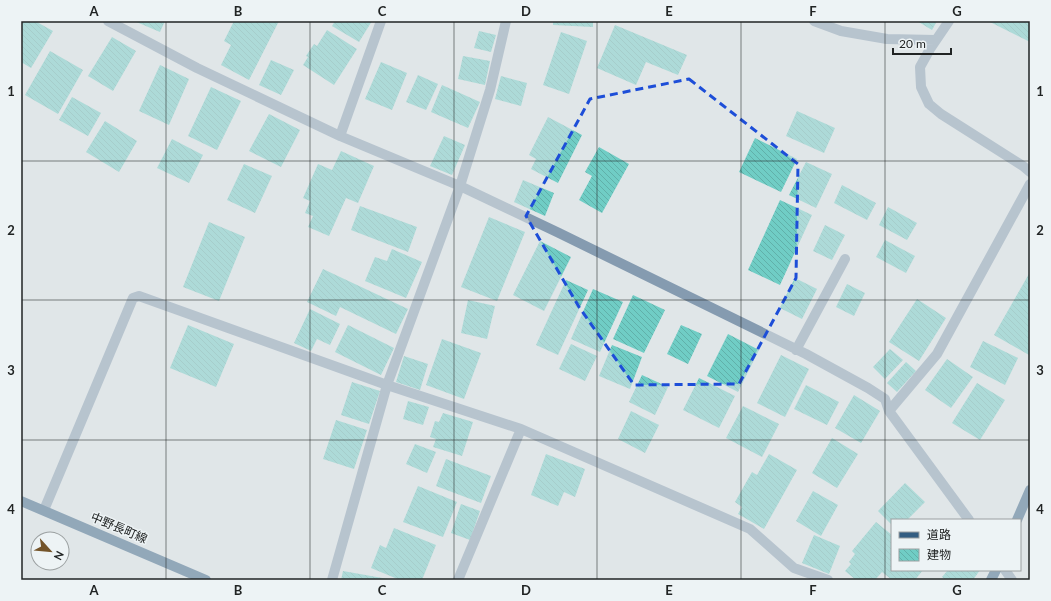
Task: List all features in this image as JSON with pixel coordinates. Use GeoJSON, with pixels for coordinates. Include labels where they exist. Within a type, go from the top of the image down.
{"type":"FeatureCollection","features":[{"type":"Feature","properties":{"kind":"main road"},"geometry":{"type":"LineString","coordinates":[[1017,519],[1030,490]]}},
{"type":"Feature","properties":{"kind":"main road","name":"中野長町線"},"geometry":{"type":"LineString","coordinates":[[21,501],[206,580]]}},
{"type":"Feature","properties":{"kind":"main road"},"geometry":{"type":"LineString","coordinates":[[991,580],[996,571]]}},
{"type":"Feature","properties":{"kind":"street"},"geometry":{"type":"LineString","coordinates":[[108,21],[197,68],[340,136],[460,186],[796,350],[861,384],[885,399],[889,412],[968,519]]}},
{"type":"Feature","properties":{"kind":"street"},"geometry":{"type":"LineString","coordinates":[[340,136],[381,21]]}},
{"type":"Feature","properties":{"kind":"street"},"geometry":{"type":"LineString","coordinates":[[332,580],[386,385],[460,186],[490,90],[506,21]]}},
{"type":"Feature","properties":{"kind":"street"},"geometry":{"type":"LineString","coordinates":[[814,21],[841,32],[887,39],[936,40]]}},
{"type":"Feature","properties":{"kind":"street"},"geometry":{"type":"LineString","coordinates":[[949,21],[920,67],[921,87],[929,104],[941,114],[1023,166],[1030,172]]}},
{"type":"Feature","properties":{"kind":"street"},"geometry":{"type":"LineString","coordinates":[[889,412],[937,354],[1030,184]]}},
{"type":"Feature","properties":{"kind":"street"},"geometry":{"type":"LineString","coordinates":[[796,350],[845,259]]}},
{"type":"Feature","properties":{"kind":"street"},"geometry":{"type":"LineString","coordinates":[[44,510],[132,298],[139,296],[386,385],[520,429],[750,529],[794,568],[828,580]]}},
{"type":"Feature","properties":{"kind":"street"},"geometry":{"type":"LineString","coordinates":[[458,580],[520,429]]}},
{"type":"Feature","properties":{"kind":"street"},"geometry":{"type":"LineString","coordinates":[[1006,571],[1012,580]]}},
{"type":"Feature","properties":{"kind":"highlighted area"},"geometry":{"type":"Polygon","coordinates":[[[689,79],[798,164],[796,278],[739,384],[634,385],[579,307],[526,216],[590,99],[689,79]]]}},
{"type":"Feature","properties":{"kind":"building"},"geometry":{"type":"Polygon","coordinates":[[[22,21],[35,21],[53,31],[31,68],[21,62],[22,21]]]}},
{"type":"Feature","properties":{"kind":"building"},"geometry":{"type":"Polygon","coordinates":[[[134,21],[165,21],[160,32],[134,21]]]}},
{"type":"Feature","properties":{"kind":"building"},"geometry":{"type":"Polygon","coordinates":[[[234,21],[279,21],[249,80],[221,65],[231,45],[224,41],[234,21]]]}},
{"type":"Feature","properties":{"kind":"building"},"geometry":{"type":"Polygon","coordinates":[[[335,21],[372,21],[359,42],[332,26],[335,21]]]}},
{"type":"Feature","properties":{"kind":"building"},"geometry":{"type":"Polygon","coordinates":[[[553,21],[593,21],[593,27],[553,25],[553,21]]]}},
{"type":"Feature","properties":{"kind":"building"},"geometry":{"type":"Polygon","coordinates":[[[917,21],[937,21],[932,30],[917,21]]]}},
{"type":"Feature","properties":{"kind":"building"},"geometry":{"type":"Polygon","coordinates":[[[988,21],[1030,21],[1030,42],[988,21]]]}},
{"type":"Feature","properties":{"kind":"building"},"geometry":{"type":"Polygon","coordinates":[[[615,25],[687,55],[678,75],[646,62],[636,85],[597,68],[615,25]]]}},
{"type":"Feature","properties":{"kind":"building"},"geometry":{"type":"Polygon","coordinates":[[[327,30],[357,49],[334,85],[303,65],[308,57],[306,56],[314,44],[317,46],[327,30]]]}},
{"type":"Feature","properties":{"kind":"building"},"geometry":{"type":"Polygon","coordinates":[[[479,31],[496,35],[491,52],[474,48],[479,31]]]}},
{"type":"Feature","properties":{"kind":"building"},"geometry":{"type":"Polygon","coordinates":[[[561,32],[587,41],[569,94],[543,85],[561,32]]]}},
{"type":"Feature","properties":{"kind":"building"},"geometry":{"type":"Polygon","coordinates":[[[112,37],[136,51],[113,91],[88,76],[112,37]]]}},
{"type":"Feature","properties":{"kind":"building"},"geometry":{"type":"Polygon","coordinates":[[[50,51],[83,70],[58,114],[25,95],[50,51]]]}},
{"type":"Feature","properties":{"kind":"building"},"geometry":{"type":"Polygon","coordinates":[[[463,56],[490,61],[485,85],[458,79],[463,56]]]}},
{"type":"Feature","properties":{"kind":"building"},"geometry":{"type":"Polygon","coordinates":[[[271,60],[294,70],[281,95],[259,85],[271,60]]]}},
{"type":"Feature","properties":{"kind":"building"},"geometry":{"type":"Polygon","coordinates":[[[381,62],[407,73],[392,110],[365,99],[381,62]]]}},
{"type":"Feature","properties":{"kind":"building"},"geometry":{"type":"Polygon","coordinates":[[[160,65],[189,79],[169,125],[139,111],[160,65]]]}},
{"type":"Feature","properties":{"kind":"building"},"geometry":{"type":"Polygon","coordinates":[[[418,75],[438,84],[426,110],[406,102],[418,75]]]}},
{"type":"Feature","properties":{"kind":"building"},"geometry":{"type":"Polygon","coordinates":[[[501,76],[527,83],[521,106],[495,99],[501,76]]]}},
{"type":"Feature","properties":{"kind":"building"},"geometry":{"type":"Polygon","coordinates":[[[442,85],[480,102],[468,128],[431,112],[442,85]]]}},
{"type":"Feature","properties":{"kind":"building"},"geometry":{"type":"Polygon","coordinates":[[[211,87],[241,101],[217,150],[188,136],[211,87]]]}},
{"type":"Feature","properties":{"kind":"building"},"geometry":{"type":"Polygon","coordinates":[[[72,97],[101,113],[88,136],[59,120],[72,97]]]}},
{"type":"Feature","properties":{"kind":"building"},"geometry":{"type":"Polygon","coordinates":[[[797,111],[835,128],[824,153],[786,136],[797,111]]]}},
{"type":"Feature","properties":{"kind":"building"},"geometry":{"type":"Polygon","coordinates":[[[269,114],[300,130],[281,167],[249,151],[269,114]]]}},
{"type":"Feature","properties":{"kind":"building"},"geometry":{"type":"Polygon","coordinates":[[[548,117],[582,135],[558,183],[531,169],[536,159],[529,155],[548,117]]]}},
{"type":"Feature","properties":{"kind":"building"},"geometry":{"type":"Polygon","coordinates":[[[105,121],[137,141],[119,172],[86,152],[105,121]]]}},
{"type":"Feature","properties":{"kind":"building"},"geometry":{"type":"Polygon","coordinates":[[[444,136],[465,145],[452,175],[430,166],[444,136]]]}},
{"type":"Feature","properties":{"kind":"building"},"geometry":{"type":"Polygon","coordinates":[[[755,138],[797,159],[781,192],[739,172],[755,138]]]}},
{"type":"Feature","properties":{"kind":"building"},"geometry":{"type":"Polygon","coordinates":[[[172,139],[203,155],[189,183],[157,168],[172,139]]]}},
{"type":"Feature","properties":{"kind":"building"},"geometry":{"type":"Polygon","coordinates":[[[599,147],[629,164],[602,213],[579,200],[592,176],[585,172],[599,147]]]}},
{"type":"Feature","properties":{"kind":"building"},"geometry":{"type":"Polygon","coordinates":[[[341,151],[374,166],[358,203],[346,198],[329,236],[308,227],[313,216],[305,213],[310,201],[303,198],[318,164],[332,170],[341,151]]]}},
{"type":"Feature","properties":{"kind":"building"},"geometry":{"type":"Polygon","coordinates":[[[806,162],[832,174],[816,208],[789,195],[806,162]]]}},
{"type":"Feature","properties":{"kind":"building"},"geometry":{"type":"Polygon","coordinates":[[[244,164],[272,176],[255,213],[227,200],[244,164]]]}},
{"type":"Feature","properties":{"kind":"building"},"geometry":{"type":"Polygon","coordinates":[[[523,180],[554,193],[545,216],[514,202],[523,180]]]}},
{"type":"Feature","properties":{"kind":"building"},"geometry":{"type":"Polygon","coordinates":[[[842,185],[876,203],[867,220],[834,203],[842,185]]]}},
{"type":"Feature","properties":{"kind":"building"},"geometry":{"type":"Polygon","coordinates":[[[780,200],[812,215],[780,285],[748,270],[780,200]]]}},
{"type":"Feature","properties":{"kind":"building"},"geometry":{"type":"Polygon","coordinates":[[[360,206],[417,227],[408,252],[351,230],[360,206]]]}},
{"type":"Feature","properties":{"kind":"building"},"geometry":{"type":"Polygon","coordinates":[[[888,207],[917,223],[907,240],[879,225],[888,207]]]}},
{"type":"Feature","properties":{"kind":"building"},"geometry":{"type":"Polygon","coordinates":[[[489,217],[525,232],[497,301],[461,287],[489,217]]]}},
{"type":"Feature","properties":{"kind":"building"},"geometry":{"type":"Polygon","coordinates":[[[209,222],[245,237],[219,301],[183,287],[209,222]]]}},
{"type":"Feature","properties":{"kind":"building"},"geometry":{"type":"Polygon","coordinates":[[[825,225],[845,235],[832,260],[813,251],[825,225]]]}},
{"type":"Feature","properties":{"kind":"building"},"geometry":{"type":"Polygon","coordinates":[[[885,240],[915,256],[906,273],[876,257],[885,240]]]}},
{"type":"Feature","properties":{"kind":"building"},"geometry":{"type":"Polygon","coordinates":[[[540,241],[571,257],[544,311],[513,295],[540,241]]]}},
{"type":"Feature","properties":{"kind":"building"},"geometry":{"type":"Polygon","coordinates":[[[392,249],[422,262],[406,298],[365,281],[375,257],[387,261],[392,249]]]}},
{"type":"Feature","properties":{"kind":"building"},"geometry":{"type":"Polygon","coordinates":[[[323,269],[408,309],[396,334],[340,307],[336,316],[307,302],[323,269]]]}},
{"type":"Feature","properties":{"kind":"building"},"geometry":{"type":"Polygon","coordinates":[[[1030,272],[1030,353],[1029,355],[994,335],[1030,272]]]}},
{"type":"Feature","properties":{"kind":"building"},"geometry":{"type":"Polygon","coordinates":[[[795,278],[817,289],[802,319],[780,308],[795,278]]]}},
{"type":"Feature","properties":{"kind":"building"},"geometry":{"type":"Polygon","coordinates":[[[566,280],[588,290],[558,355],[536,345],[566,280]]]}},
{"type":"Feature","properties":{"kind":"building"},"geometry":{"type":"Polygon","coordinates":[[[847,284],[865,293],[854,316],[836,307],[847,284]]]}},
{"type":"Feature","properties":{"kind":"building"},"geometry":{"type":"Polygon","coordinates":[[[593,289],[623,302],[600,352],[571,339],[593,289]]]}},
{"type":"Feature","properties":{"kind":"building"},"geometry":{"type":"Polygon","coordinates":[[[633,295],[665,310],[644,353],[613,339],[633,295]]]}},
{"type":"Feature","properties":{"kind":"building"},"geometry":{"type":"Polygon","coordinates":[[[917,299],[946,318],[919,361],[889,342],[917,299]]]}},
{"type":"Feature","properties":{"kind":"building"},"geometry":{"type":"Polygon","coordinates":[[[468,300],[495,306],[487,339],[461,333],[468,300]]]}},
{"type":"Feature","properties":{"kind":"building"},"geometry":{"type":"Polygon","coordinates":[[[310,309],[340,324],[330,345],[317,339],[311,351],[294,343],[310,309]]]}},
{"type":"Feature","properties":{"kind":"building"},"geometry":{"type":"Polygon","coordinates":[[[188,325],[234,344],[216,387],[170,368],[188,325]]]}},
{"type":"Feature","properties":{"kind":"building"},"geometry":{"type":"Polygon","coordinates":[[[348,325],[394,348],[381,375],[335,352],[348,325]]]}},
{"type":"Feature","properties":{"kind":"building"},"geometry":{"type":"Polygon","coordinates":[[[681,325],[702,334],[688,364],[667,354],[681,325]]]}},
{"type":"Feature","properties":{"kind":"building"},"geometry":{"type":"Polygon","coordinates":[[[728,334],[759,350],[738,392],[707,376],[728,334]]]}},
{"type":"Feature","properties":{"kind":"building"},"geometry":{"type":"Polygon","coordinates":[[[442,339],[481,353],[464,399],[426,385],[442,339]]]}},
{"type":"Feature","properties":{"kind":"building"},"geometry":{"type":"Polygon","coordinates":[[[983,341],[1018,358],[1005,385],[970,367],[983,341]]]}},
{"type":"Feature","properties":{"kind":"building"},"geometry":{"type":"Polygon","coordinates":[[[571,344],[597,356],[585,381],[559,369],[571,344]]]}},
{"type":"Feature","properties":{"kind":"building"},"geometry":{"type":"Polygon","coordinates":[[[612,345],[642,357],[630,389],[599,376],[612,345]]]}},
{"type":"Feature","properties":{"kind":"building"},"geometry":{"type":"Polygon","coordinates":[[[890,349],[903,360],[885,379],[873,367],[890,349]]]}},
{"type":"Feature","properties":{"kind":"building"},"geometry":{"type":"Polygon","coordinates":[[[781,355],[809,369],[785,417],[757,403],[781,355]]]}},
{"type":"Feature","properties":{"kind":"building"},"geometry":{"type":"Polygon","coordinates":[[[404,356],[428,364],[420,390],[396,382],[404,356]]]}},
{"type":"Feature","properties":{"kind":"building"},"geometry":{"type":"Polygon","coordinates":[[[947,359],[973,377],[951,408],[925,390],[947,359]]]}},
{"type":"Feature","properties":{"kind":"building"},"geometry":{"type":"Polygon","coordinates":[[[906,362],[916,371],[897,392],[887,383],[906,362]]]}},
{"type":"Feature","properties":{"kind":"building"},"geometry":{"type":"Polygon","coordinates":[[[642,375],[668,387],[655,415],[629,402],[642,375]]]}},
{"type":"Feature","properties":{"kind":"building"},"geometry":{"type":"Polygon","coordinates":[[[699,378],[735,396],[719,428],[683,410],[699,378]]]}},
{"type":"Feature","properties":{"kind":"building"},"geometry":{"type":"Polygon","coordinates":[[[352,382],[380,391],[369,424],[341,415],[352,382]]]}},
{"type":"Feature","properties":{"kind":"building"},"geometry":{"type":"Polygon","coordinates":[[[977,383],[1005,400],[980,440],[952,423],[977,383]]]}},
{"type":"Feature","properties":{"kind":"building"},"geometry":{"type":"Polygon","coordinates":[[[806,385],[839,402],[827,425],[794,409],[806,385]]]}},
{"type":"Feature","properties":{"kind":"building"},"geometry":{"type":"Polygon","coordinates":[[[854,395],[880,411],[861,443],[835,428],[854,395]]]}},
{"type":"Feature","properties":{"kind":"building"},"geometry":{"type":"Polygon","coordinates":[[[408,401],[429,407],[423,425],[403,419],[408,401]]]}},
{"type":"Feature","properties":{"kind":"building"},"geometry":{"type":"Polygon","coordinates":[[[743,406],[779,424],[762,457],[726,438],[743,406]]]}},
{"type":"Feature","properties":{"kind":"building"},"geometry":{"type":"Polygon","coordinates":[[[631,411],[659,425],[645,453],[618,439],[631,411]]]}},
{"type":"Feature","properties":{"kind":"building"},"geometry":{"type":"Polygon","coordinates":[[[443,413],[473,422],[462,456],[433,447],[436,439],[430,437],[435,421],[439,422],[443,413]]]}},
{"type":"Feature","properties":{"kind":"building"},"geometry":{"type":"Polygon","coordinates":[[[336,420],[367,430],[354,469],[323,459],[336,420]]]}},
{"type":"Feature","properties":{"kind":"building"},"geometry":{"type":"Polygon","coordinates":[[[832,438],[858,454],[837,488],[812,473],[832,438]]]}},
{"type":"Feature","properties":{"kind":"building"},"geometry":{"type":"Polygon","coordinates":[[[415,444],[436,452],[427,473],[406,464],[415,444]]]}},
{"type":"Feature","properties":{"kind":"building"},"geometry":{"type":"Polygon","coordinates":[[[546,454],[585,469],[575,497],[564,492],[558,506],[531,495],[546,454]]]}},
{"type":"Feature","properties":{"kind":"building"},"geometry":{"type":"Polygon","coordinates":[[[769,454],[797,470],[764,529],[738,514],[742,507],[735,502],[752,472],[757,475],[769,454]]]}},
{"type":"Feature","properties":{"kind":"building"},"geometry":{"type":"Polygon","coordinates":[[[446,459],[491,476],[481,503],[436,486],[446,459]]]}},
{"type":"Feature","properties":{"kind":"building"},"geometry":{"type":"Polygon","coordinates":[[[905,483],[925,502],[908,519],[891,519],[891,524],[878,511],[905,483]]]}},
{"type":"Feature","properties":{"kind":"building"},"geometry":{"type":"Polygon","coordinates":[[[418,486],[457,502],[443,537],[403,522],[418,486]]]}},
{"type":"Feature","properties":{"kind":"building"},"geometry":{"type":"Polygon","coordinates":[[[813,491],[838,505],[821,536],[796,521],[813,491]]]}},
{"type":"Feature","properties":{"kind":"building"},"geometry":{"type":"Polygon","coordinates":[[[461,504],[480,511],[470,540],[451,533],[461,504]]]}},
{"type":"Feature","properties":{"kind":"building"},"geometry":{"type":"Polygon","coordinates":[[[876,522],[891,534],[891,571],[922,571],[915,580],[892,580],[882,572],[875,580],[856,580],[845,571],[851,564],[849,562],[855,554],[852,551],[876,522]]]}},
{"type":"Feature","properties":{"kind":"building"},"geometry":{"type":"Polygon","coordinates":[[[394,528],[436,545],[422,580],[400,580],[371,568],[380,545],[386,548],[394,528]]]}},
{"type":"Feature","properties":{"kind":"building"},"geometry":{"type":"Polygon","coordinates":[[[814,535],[840,546],[829,574],[802,563],[814,535]]]}},
{"type":"Feature","properties":{"kind":"building"},"geometry":{"type":"Polygon","coordinates":[[[343,571],[388,579],[388,580],[341,580],[343,571]]]}},
{"type":"Feature","properties":{"kind":"building"},"geometry":{"type":"Polygon","coordinates":[[[947,571],[979,571],[973,580],[946,580],[942,577],[947,571]]]}}]}
